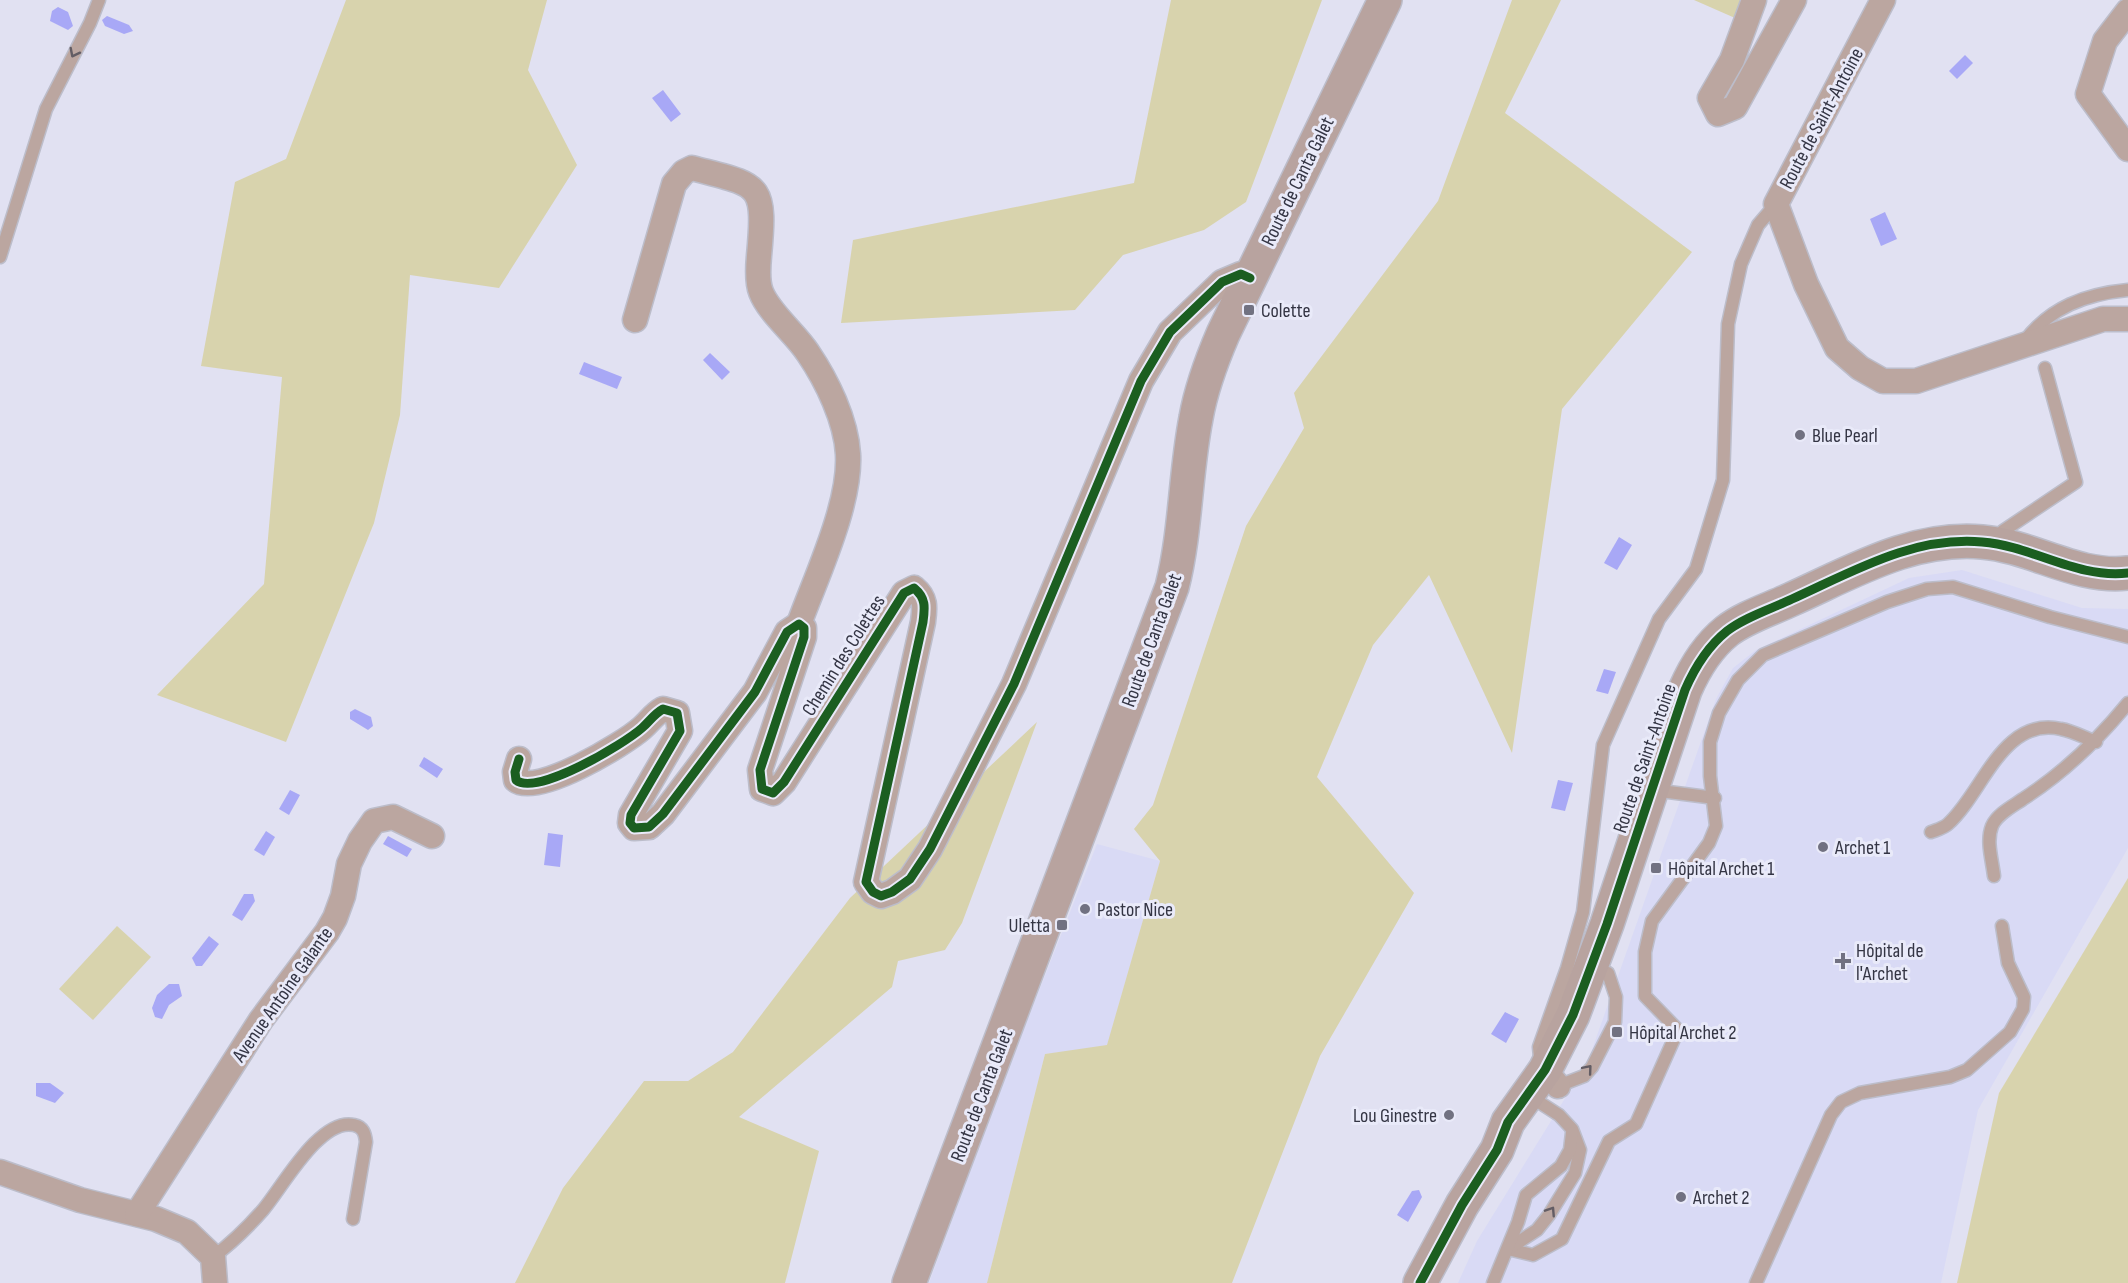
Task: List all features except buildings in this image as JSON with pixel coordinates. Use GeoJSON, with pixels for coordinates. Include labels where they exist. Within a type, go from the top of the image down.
{"type":"FeatureCollection","features":[{"type":"Feature","properties":{"kind":"street","name":"Route de Canta Galet"},"geometry":{"type":"LineString","coordinates":[[909,1283],[1172,587],[1179,558],[1196,418],[1205,379],[1250,278],[1385,0]]}},
{"type":"Feature","properties":{"kind":"street"},"geometry":{"type":"LineString","coordinates":[[1754,0],[1732,60],[1710,98],[1718,114],[1735,107],[1794,0]]}},
{"type":"Feature","properties":{"kind":"street","name":"Route de Saint-Antoine"},"geometry":{"type":"LineString","coordinates":[[1883,0],[1776,204],[1806,285],[1837,348],[1860,368],[1883,381],[1916,381],[2103,320],[2128,319]]}},
{"type":"Feature","properties":{"kind":"street"},"geometry":{"type":"LineString","coordinates":[[2128,11],[2105,41],[2088,94],[2128,149]]}},
{"type":"Feature","properties":{"kind":"street"},"geometry":{"type":"LineString","coordinates":[[519,759],[515,772],[516,780],[521,784],[547,781],[624,741],[663,709],[670,709],[677,713],[680,731],[631,815],[630,823],[634,828],[649,827],[663,814],[755,692],[787,632],[792,626],[799,624],[839,513],[847,472],[847,444],[825,384],[808,353],[761,293],[758,260],[763,220],[762,203],[757,190],[746,182],[692,168],[684,172],[674,184],[635,320]]}},
{"type":"Feature","properties":{"kind":"street","name":"Chemin des Colettes"},"geometry":{"type":"LineString","coordinates":[[799,624],[804,628],[804,637],[760,770],[762,789],[773,793],[784,782],[904,593],[914,588],[923,595],[925,608],[923,622],[867,866],[866,882],[873,892],[881,896],[892,892],[910,879],[930,849],[1014,684],[1141,381],[1170,332],[1232,276],[1241,274],[1250,278]]}},
{"type":"Feature","properties":{"kind":"street","name":"Route de Saint-Antoine"},"geometry":{"type":"LineString","coordinates":[[1420,1283],[1456,1215],[1497,1150],[1543,1089],[1576,1058],[1608,973],[1660,791],[1685,690],[1705,653],[1730,629],[1901,551],[1942,542],[2088,573],[2128,573]]}},
{"type":"Feature","properties":{"kind":"street","name":"Route de Saint-Antoine"},"geometry":{"type":"LineString","coordinates":[[1995,552],[2089,591],[2128,592]]}},
{"type":"Feature","properties":{"kind":"street","name":"Route de Saint-Antoine"},"geometry":{"type":"LineString","coordinates":[[1543,1089],[1582,995],[1660,791]]}},
{"type":"Feature","properties":{"kind":"street","name":"Avenue Antoine Galante"},"geometry":{"type":"LineString","coordinates":[[137,1214],[261,1020],[331,925],[345,889],[349,864],[374,821],[393,817],[432,836]]}},
{"type":"Feature","properties":{"kind":"street"},"geometry":{"type":"LineString","coordinates":[[0,1172],[39,1188],[137,1214],[187,1232],[213,1257],[215,1283]]}},
{"type":"Feature","properties":{"kind":"lane"},"geometry":{"type":"LineString","coordinates":[[0,257],[45,109],[90,23],[99,0]]}},
{"type":"Feature","properties":{"kind":"lane"},"geometry":{"type":"LineString","coordinates":[[1508,1249],[1537,1230],[1575,1173],[1580,1150],[1572,1129],[1543,1089],[1539,1047],[1567,968],[1582,912],[1603,746],[1659,620],[1696,569],[1723,480],[1728,324],[1741,264],[1758,225],[1776,204]]}},
{"type":"Feature","properties":{"kind":"lane"},"geometry":{"type":"LineString","coordinates":[[2020,348],[2037,324],[2056,311],[2096,293],[2128,290]]}},
{"type":"Feature","properties":{"kind":"lane"},"geometry":{"type":"LineString","coordinates":[[1995,552],[2003,531],[2076,482],[2045,368]]}},
{"type":"Feature","properties":{"kind":"lane"},"geometry":{"type":"LineString","coordinates":[[1508,1249],[1533,1255],[1562,1239],[1609,1141],[1636,1124],[1678,1030],[1645,996],[1645,952],[1652,921],[1709,843],[1716,825],[1715,798],[1710,776],[1710,742],[1719,713],[1738,680],[1763,655],[1887,602],[1927,589],[1953,588],[2128,637]]}},
{"type":"Feature","properties":{"kind":"lane"},"geometry":{"type":"LineString","coordinates":[[1994,876],[1989,840],[1993,824],[2006,810],[2058,776],[2096,742],[2128,703]]}},
{"type":"Feature","properties":{"kind":"lane"},"geometry":{"type":"LineString","coordinates":[[1931,832],[1947,825],[2003,751],[2020,734],[2039,728],[2061,729],[2096,742]]}},
{"type":"Feature","properties":{"kind":"lane"},"geometry":{"type":"LineString","coordinates":[[1660,791],[1715,798]]}},
{"type":"Feature","properties":{"kind":"lane"},"geometry":{"type":"LineString","coordinates":[[1756,1283],[1831,1115],[1841,1102],[1860,1093],[1950,1077],[1967,1070],[2010,1032],[2018,1020],[2024,997],[2008,963],[2002,926]]}},
{"type":"Feature","properties":{"kind":"lane"},"geometry":{"type":"LineString","coordinates":[[213,1257],[232,1243],[264,1209],[306,1152],[325,1134],[340,1125],[350,1124],[359,1127],[364,1133],[366,1142],[353,1219]]}},
{"type":"Feature","properties":{"kind":"lane"},"geometry":{"type":"LineString","coordinates":[[1493,1283],[1508,1249],[1526,1195],[1561,1166],[1570,1150],[1572,1129]]}},
{"type":"Feature","properties":{"kind":"shaded area"},"geometry":{"type":"Polygon","coordinates":[[[346,0],[547,0],[528,70],[577,165],[499,288],[410,275],[400,415],[374,523],[286,742],[157,695],[264,584],[282,377],[201,366],[235,182],[286,159],[346,0]]]}},
{"type":"Feature","properties":{"kind":"shaded area"},"geometry":{"type":"Polygon","coordinates":[[[1171,0],[1322,0],[1246,202],[1204,230],[1123,255],[1075,310],[841,323],[853,240],[1134,183],[1171,0]]]}},
{"type":"Feature","properties":{"kind":"shaded area"},"geometry":{"type":"Polygon","coordinates":[[[1512,0],[1561,0],[1505,113],[1692,252],[1562,409],[1512,753],[1429,575],[1373,645],[1317,777],[1414,893],[1320,1056],[1232,1283],[987,1283],[1045,1054],[1107,1045],[1160,861],[1134,829],[1153,805],[1246,526],[1304,428],[1294,393],[1438,201],[1512,0]]]}},
{"type":"Feature","properties":{"kind":"shaded area"},"geometry":{"type":"Polygon","coordinates":[[[1694,0],[1742,0],[1735,18],[1694,0]]]}},
{"type":"Feature","properties":{"kind":"shaded area","name":"Hôpital de l'Archet"},"geometry":{"type":"Polygon","coordinates":[[[1962,570],[2082,608],[2128,609],[2128,848],[1978,1110],[1941,1283],[1458,1283],[1477,1241],[1588,1061],[1716,699],[1733,668],[1756,650],[1909,578],[1962,570]]]}},
{"type":"Feature","properties":{"kind":"shaded area"},"geometry":{"type":"Polygon","coordinates":[[[1037,722],[962,923],[945,950],[898,961],[892,987],[739,1117],[819,1151],[785,1283],[515,1283],[563,1188],[644,1081],[688,1081],[733,1052],[850,898],[1037,722]]]}},
{"type":"Feature","properties":{"kind":"shaded area"},"geometry":{"type":"Polygon","coordinates":[[[1097,844],[1160,861],[1107,1046],[1045,1054],[987,1283],[929,1283],[1004,1079],[1097,844]]]}},
{"type":"Feature","properties":{"kind":"shaded area"},"geometry":{"type":"Polygon","coordinates":[[[2128,878],[2128,1283],[1957,1283],[1999,1093],[2128,878]]]}},
{"type":"Feature","properties":{"kind":"shaded area"},"geometry":{"type":"Polygon","coordinates":[[[117,926],[151,957],[93,1020],[59,989],[117,926]]]}},
{"type":"Feature","properties":{"kind":"water"},"geometry":{"type":"Polygon","coordinates":[[[58,7],[68,12],[73,26],[68,30],[50,21],[52,11],[58,7]]]}},
{"type":"Feature","properties":{"kind":"water"},"geometry":{"type":"Polygon","coordinates":[[[107,16],[129,25],[133,31],[124,34],[105,26],[102,20],[107,16]]]}},
{"type":"Feature","properties":{"kind":"water"},"geometry":{"type":"Polygon","coordinates":[[[1965,55],[1973,63],[1957,79],[1949,71],[1965,55]]]}},
{"type":"Feature","properties":{"kind":"water"},"geometry":{"type":"Polygon","coordinates":[[[663,90],[681,114],[671,122],[652,98],[663,90]]]}},
{"type":"Feature","properties":{"kind":"water"},"geometry":{"type":"Polygon","coordinates":[[[1885,212],[1897,239],[1881,246],[1870,219],[1885,212]]]}},
{"type":"Feature","properties":{"kind":"water"},"geometry":{"type":"Polygon","coordinates":[[[710,353],[730,372],[722,380],[703,360],[710,353]]]}},
{"type":"Feature","properties":{"kind":"water"},"geometry":{"type":"Polygon","coordinates":[[[584,362],[622,377],[617,389],[579,374],[584,362]]]}},
{"type":"Feature","properties":{"kind":"water"},"geometry":{"type":"Polygon","coordinates":[[[1619,537],[1632,545],[1617,570],[1604,563],[1619,537]]]}},
{"type":"Feature","properties":{"kind":"water"},"geometry":{"type":"Polygon","coordinates":[[[1604,669],[1616,672],[1608,694],[1596,691],[1604,669]]]}},
{"type":"Feature","properties":{"kind":"water"},"geometry":{"type":"Polygon","coordinates":[[[355,709],[371,717],[373,726],[368,730],[350,719],[350,712],[355,709]]]}},
{"type":"Feature","properties":{"kind":"water"},"geometry":{"type":"Polygon","coordinates":[[[424,757],[443,769],[437,778],[419,766],[424,757]]]}},
{"type":"Feature","properties":{"kind":"water"},"geometry":{"type":"Polygon","coordinates":[[[1558,780],[1573,783],[1565,811],[1551,808],[1558,780]]]}},
{"type":"Feature","properties":{"kind":"water"},"geometry":{"type":"Polygon","coordinates":[[[290,790],[300,795],[289,815],[279,809],[290,790]]]}},
{"type":"Feature","properties":{"kind":"water"},"geometry":{"type":"Polygon","coordinates":[[[266,831],[275,837],[264,856],[254,850],[266,831]]]}},
{"type":"Feature","properties":{"kind":"water"},"geometry":{"type":"Polygon","coordinates":[[[548,833],[563,835],[560,867],[544,865],[548,833]]]}},
{"type":"Feature","properties":{"kind":"water"},"geometry":{"type":"Polygon","coordinates":[[[388,836],[412,849],[407,857],[383,844],[388,836]]]}},
{"type":"Feature","properties":{"kind":"water"},"geometry":{"type":"Polygon","coordinates":[[[244,894],[253,894],[255,901],[242,921],[232,915],[244,894]]]}},
{"type":"Feature","properties":{"kind":"water"},"geometry":{"type":"Polygon","coordinates":[[[209,936],[219,944],[202,966],[196,966],[192,958],[209,936]]]}},
{"type":"Feature","properties":{"kind":"water"},"geometry":{"type":"Polygon","coordinates":[[[169,984],[179,984],[182,996],[169,1005],[162,1019],[155,1017],[152,1008],[157,995],[169,984]]]}},
{"type":"Feature","properties":{"kind":"water"},"geometry":{"type":"Polygon","coordinates":[[[1505,1012],[1519,1019],[1506,1043],[1491,1034],[1505,1012]]]}},
{"type":"Feature","properties":{"kind":"water"},"geometry":{"type":"Polygon","coordinates":[[[36,1083],[50,1083],[64,1093],[55,1103],[36,1096],[36,1083]]]}},
{"type":"Feature","properties":{"kind":"water"},"geometry":{"type":"Polygon","coordinates":[[[1419,1190],[1422,1197],[1408,1222],[1397,1215],[1412,1191],[1419,1190]]]}},
{"type":"Feature","properties":{"kind":"cycle path"},"geometry":{"type":"LineString","coordinates":[[519,759],[515,772],[516,780],[526,783],[542,781],[580,766],[618,745],[663,709],[677,713],[680,731],[631,815],[630,823],[634,828],[649,827],[663,814],[755,692],[787,632],[799,624],[804,628],[804,637],[760,770],[762,789],[773,793],[784,782],[904,593],[914,588],[921,595],[924,603],[923,622],[866,882],[873,892],[881,896],[892,892],[910,879],[930,849],[1014,684],[1141,381],[1170,332],[1222,282],[1241,274],[1250,278]]}},
{"type":"Feature","properties":{"kind":"cycle path"},"geometry":{"type":"LineString","coordinates":[[1420,1283],[1462,1205],[1497,1150],[1508,1122],[1545,1070],[1573,1015],[1607,924],[1685,690],[1702,658],[1713,644],[1727,631],[1750,617],[1861,567],[1932,544],[1982,542],[2019,549],[2090,571],[2109,574],[2128,573]]}},
{"type":"Feature","properties":{"kind":"place","name":"Colette"},"geometry":{"type":"Point","coordinates":[1249,310]}},
{"type":"Feature","properties":{"kind":"place","name":"Blue Pearl"},"geometry":{"type":"Point","coordinates":[1800,435]}},
{"type":"Feature","properties":{"kind":"place","name":"Archet 1"},"geometry":{"type":"Point","coordinates":[1823,847]}},
{"type":"Feature","properties":{"kind":"place","name":"Hôpital Archet 1"},"geometry":{"type":"Point","coordinates":[1656,868]}},
{"type":"Feature","properties":{"kind":"place","name":"Pastor Nice"},"geometry":{"type":"Point","coordinates":[1085,909]}},
{"type":"Feature","properties":{"kind":"place","name":"Uletta"},"geometry":{"type":"Point","coordinates":[1062,925]}},
{"type":"Feature","properties":{"kind":"place","name":"Hôpital de l'Archet"},"geometry":{"type":"Point","coordinates":[1843,961]}},
{"type":"Feature","properties":{"kind":"place","name":"Hôpital Archet 2"},"geometry":{"type":"Point","coordinates":[1617,1032]}},
{"type":"Feature","properties":{"kind":"place","name":"Lou Ginestre"},"geometry":{"type":"Point","coordinates":[1449,1115]}},
{"type":"Feature","properties":{"kind":"place","name":"Archet 2"},"geometry":{"type":"Point","coordinates":[1681,1197]}}]}
